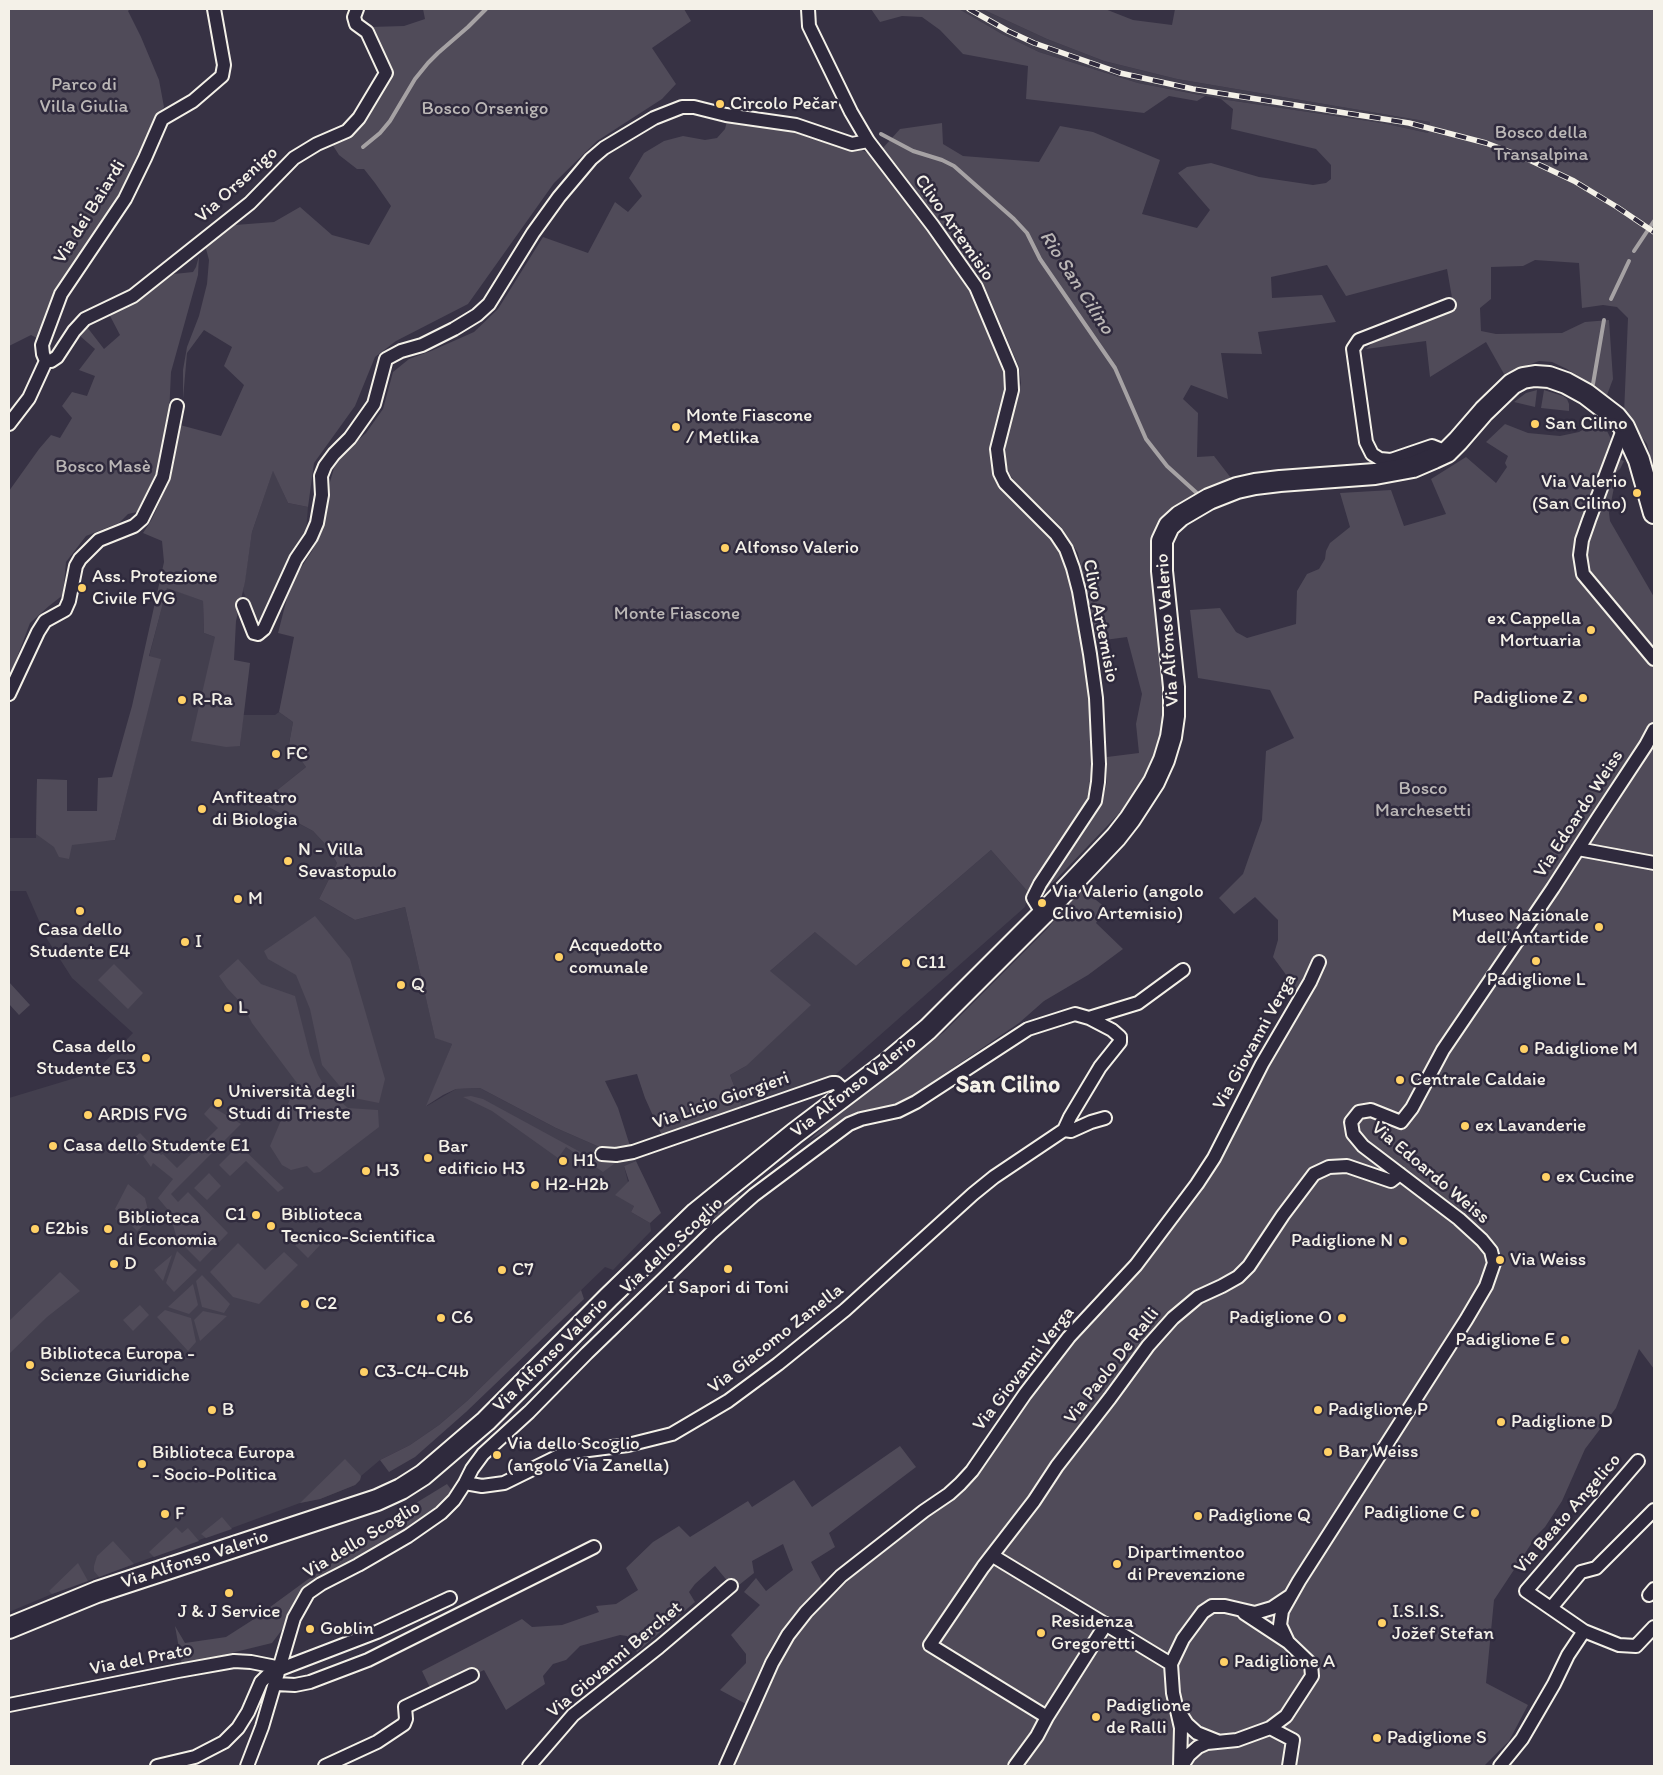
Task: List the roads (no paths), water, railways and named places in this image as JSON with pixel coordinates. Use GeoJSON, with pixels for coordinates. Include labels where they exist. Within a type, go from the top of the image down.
{"type":"FeatureCollection","features":[{"type":"Feature","properties":{"kind":"main road","name":"Via Alfonso Valerio"},"geometry":{"type":"LineString","coordinates":[[9,1628],[98,1592],[377,1500],[401,1489],[423,1475],[486,1420],[696,1213],[795,1133],[890,1062],[928,1029],[1043,914],[1116,836],[1130,819],[1154,782],[1164,760],[1171,737],[1174,716],[1162,556],[1162,541],[1165,532],[1173,520],[1210,499],[1237,488],[1280,481],[1354,477],[1413,467],[1447,452],[1484,411],[1512,384],[1523,378],[1535,376],[1549,377],[1566,383],[1586,394],[1616,417],[1624,427],[1639,460],[1654,513]]}},
{"type":"Feature","properties":{"kind":"street","name":"Via dei Baiardi"},"geometry":{"type":"LineString","coordinates":[[9,424],[29,398],[46,361],[42,345],[61,294],[125,199],[162,119],[193,102],[222,76],[224,65],[214,9]]}},
{"type":"Feature","properties":{"kind":"street","name":"Via Orsenigo"},"geometry":{"type":"LineString","coordinates":[[46,361],[51,361],[57,357],[74,331],[85,319],[133,296],[250,203],[294,158],[317,144],[346,131],[359,118],[386,73],[367,32],[356,24],[354,16],[357,9]]}},
{"type":"Feature","properties":{"kind":"street","name":"Clivo Artemisio"},"geometry":{"type":"LineString","coordinates":[[808,9],[810,26],[851,112],[868,141],[933,226],[976,287],[1011,370],[1012,390],[998,449],[1000,474],[1005,483],[1042,519],[1061,542],[1074,568],[1096,698],[1098,782],[1095,801],[1040,884],[1033,898],[1043,914]]}},
{"type":"Feature","properties":{"kind":"street"},"geometry":{"type":"LineString","coordinates":[[244,605],[254,633],[258,634],[264,629],[296,559],[311,537],[317,524],[322,495],[321,476],[325,466],[350,438],[374,404],[386,359],[401,351],[422,345],[454,329],[477,315],[489,304],[528,240],[554,204],[591,159],[604,148],[654,118],[672,110],[691,107],[726,115],[796,125],[852,144],[868,141]]}},
{"type":"Feature","properties":{"kind":"street"},"geometry":{"type":"LineString","coordinates":[[1447,452],[1432,446],[1391,460],[1380,459],[1372,454],[1366,442],[1353,349],[1359,340],[1449,305]]}},
{"type":"Feature","properties":{"kind":"street"},"geometry":{"type":"LineString","coordinates":[[9,694],[45,621],[64,610],[69,601],[76,566],[80,560],[98,540],[134,526],[142,520],[163,478],[177,406]]}},
{"type":"Feature","properties":{"kind":"street"},"geometry":{"type":"LineString","coordinates":[[1624,427],[1582,540],[1580,555],[1583,574],[1654,659]]}},
{"type":"Feature","properties":{"kind":"street","name":"Via Edoardo Weiss"},"geometry":{"type":"LineString","coordinates":[[1290,1596],[1466,1320],[1486,1286],[1494,1263],[1491,1251],[1459,1219],[1364,1146],[1353,1134],[1351,1122],[1359,1112],[1371,1110],[1401,1122],[1412,1108],[1443,1050],[1554,888],[1654,730]]}},
{"type":"Feature","properties":{"kind":"street"},"geometry":{"type":"LineString","coordinates":[[1578,849],[1654,863]]}},
{"type":"Feature","properties":{"kind":"street","name":"Via Giovanni Verga"},"geometry":{"type":"LineString","coordinates":[[726,1766],[772,1662],[794,1627],[841,1576],[949,1494],[972,1471],[1025,1394],[1069,1337],[1136,1265],[1197,1184],[1214,1158],[1262,1064],[1310,982],[1319,962]]}},
{"type":"Feature","properties":{"kind":"street","name":"Via dello Scoglio"},"geometry":{"type":"LineString","coordinates":[[250,1765],[281,1668],[294,1618],[308,1593],[320,1584],[358,1565],[427,1524],[442,1513],[454,1500],[466,1483],[472,1469],[484,1454],[712,1232],[754,1195],[849,1124],[860,1119],[898,1111],[916,1102],[1028,1029],[1075,1014],[1090,1018],[1138,1003],[1183,970]]}},
{"type":"Feature","properties":{"kind":"street"},"geometry":{"type":"LineString","coordinates":[[1064,1130],[1100,1067],[1120,1042],[1120,1037],[1112,1030],[1090,1018]]}},
{"type":"Feature","properties":{"kind":"street","name":"Via Licio Giorgieri"},"geometry":{"type":"LineString","coordinates":[[602,1154],[616,1155],[633,1152],[832,1082],[836,1083],[848,1094]]}},
{"type":"Feature","properties":{"kind":"street","name":"Via Giacomo Zanella"},"geometry":{"type":"LineString","coordinates":[[466,1483],[482,1486],[504,1483],[565,1453],[628,1445],[672,1434],[703,1417],[806,1344],[973,1194],[1028,1153],[1064,1130],[1071,1131],[1105,1118]]}},
{"type":"Feature","properties":{"kind":"street","name":"Via Paolo De Ralli"},"geometry":{"type":"LineString","coordinates":[[1047,1717],[930,1645],[983,1567],[1148,1346],[1173,1318],[1198,1297],[1238,1277],[1244,1271],[1259,1253],[1314,1174],[1329,1166],[1347,1166],[1391,1181],[1400,1174]]}},
{"type":"Feature","properties":{"kind":"street"},"geometry":{"type":"LineString","coordinates":[[739,1178],[754,1195]]}},
{"type":"Feature","properties":{"kind":"street"},"geometry":{"type":"LineString","coordinates":[[696,1213],[712,1232]]}},
{"type":"Feature","properties":{"kind":"street","name":"Via Beato Angelico"},"geometry":{"type":"LineString","coordinates":[[1638,1461],[1526,1591],[1584,1631],[1619,1645],[1636,1646],[1654,1627]]}},
{"type":"Feature","properties":{"kind":"street"},"geometry":{"type":"LineString","coordinates":[[1551,1608],[1581,1572],[1596,1568],[1654,1510]]}},
{"type":"Feature","properties":{"kind":"street"},"geometry":{"type":"LineString","coordinates":[[276,1684],[295,1685],[310,1682],[368,1660],[594,1547]]}},
{"type":"Feature","properties":{"kind":"street"},"geometry":{"type":"LineString","coordinates":[[993,1556],[1171,1664]]}},
{"type":"Feature","properties":{"kind":"street","name":"Via Giovanni Berchet"},"geometry":{"type":"LineString","coordinates":[[529,1766],[573,1715],[659,1647],[731,1586]]}},
{"type":"Feature","properties":{"kind":"street"},"geometry":{"type":"LineString","coordinates":[[1181,1766],[1181,1728],[1173,1693],[1171,1664],[1183,1639],[1203,1612],[1212,1606],[1225,1606],[1255,1613],[1272,1608],[1290,1596]]}},
{"type":"Feature","properties":{"kind":"street"},"geometry":{"type":"LineString","coordinates":[[1288,1642],[1280,1625],[1282,1611],[1290,1596]]}},
{"type":"Feature","properties":{"kind":"street"},"geometry":{"type":"LineString","coordinates":[[157,1766],[195,1757],[224,1742],[238,1728],[262,1682],[270,1673],[377,1632],[450,1598]]}},
{"type":"Feature","properties":{"kind":"street"},"geometry":{"type":"LineString","coordinates":[[1181,1766],[1189,1754],[1198,1746],[1217,1741],[1236,1740],[1270,1728],[1286,1716],[1312,1676],[1311,1664],[1288,1642],[1239,1609]]}},
{"type":"Feature","properties":{"kind":"street"},"geometry":{"type":"LineString","coordinates":[[1015,1766],[1037,1736],[1106,1624]]}},
{"type":"Feature","properties":{"kind":"street"},"geometry":{"type":"LineString","coordinates":[[1500,1766],[1522,1739],[1554,1684],[1568,1655],[1584,1631]]}},
{"type":"Feature","properties":{"kind":"street","name":"Via del Prato"},"geometry":{"type":"LineString","coordinates":[[9,1705],[178,1670],[234,1661],[251,1662],[281,1668]]}},
{"type":"Feature","properties":{"kind":"street"},"geometry":{"type":"LineString","coordinates":[[325,1766],[377,1742],[404,1724],[406,1719],[405,1707],[472,1676]]}},
{"type":"Feature","properties":{"kind":"street"},"geometry":{"type":"LineString","coordinates":[[1177,1708],[1187,1724],[1197,1733],[1217,1741]]}},
{"type":"Feature","properties":{"kind":"street"},"geometry":{"type":"LineString","coordinates":[[1270,1728],[1293,1740],[1289,1766]]}},
{"type":"Feature","properties":{"kind":"waterway"},"geometry":{"type":"LineString","coordinates":[[363,147],[380,133],[390,121],[415,79],[428,63],[486,9]]}},
{"type":"Feature","properties":{"kind":"waterway","name":"Rio San Cilino"},"geometry":{"type":"LineString","coordinates":[[881,134],[913,151],[942,160],[954,166],[1014,219],[1027,233],[1040,259],[1115,368],[1146,439],[1167,466],[1199,495]]}},
{"type":"Feature","properties":{"kind":"waterway"},"geometry":{"type":"LineString","coordinates":[[1634,251],[1654,221]]}},
{"type":"Feature","properties":{"kind":"waterway"},"geometry":{"type":"LineString","coordinates":[[1611,299],[1629,261]]}},
{"type":"Feature","properties":{"kind":"waterway"},"geometry":{"type":"LineString","coordinates":[[1593,384],[1604,320]]}},
{"type":"Feature","properties":{"kind":"railway"},"geometry":{"type":"LineString","coordinates":[[969,9],[1034,43],[1120,73],[1193,89],[1409,123],[1486,143],[1523,157],[1574,181],[1654,232]]}},
{"type":"Feature","properties":{"kind":"place","name":"Circolo Pečar"},"geometry":{"type":"Point","coordinates":[720,104]}},
{"type":"Feature","properties":{"kind":"place","name":"San Cilino"},"geometry":{"type":"Point","coordinates":[1535,424]}},
{"type":"Feature","properties":{"kind":"place","name":"Monte Fiascone / Metlika"},"geometry":{"type":"Point","coordinates":[676,427]}},
{"type":"Feature","properties":{"kind":"place","name":"Via Valerio (San Cilino)"},"geometry":{"type":"Point","coordinates":[1637,493]}},
{"type":"Feature","properties":{"kind":"place","name":"Alfonso Valerio"},"geometry":{"type":"Point","coordinates":[725,548]}},
{"type":"Feature","properties":{"kind":"place","name":"Ass. Protezione Civile FVG"},"geometry":{"type":"Point","coordinates":[82,588]}},
{"type":"Feature","properties":{"kind":"place","name":"ex Cappella Mortuaria"},"geometry":{"type":"Point","coordinates":[1591,630]}},
{"type":"Feature","properties":{"kind":"place","name":"Padiglione Z"},"geometry":{"type":"Point","coordinates":[1583,698]}},
{"type":"Feature","properties":{"kind":"place","name":"R-Ra"},"geometry":{"type":"Point","coordinates":[182,700]}},
{"type":"Feature","properties":{"kind":"place","name":"FC"},"geometry":{"type":"Point","coordinates":[276,754]}},
{"type":"Feature","properties":{"kind":"place","name":"Anfiteatro di Biologia"},"geometry":{"type":"Point","coordinates":[202,809]}},
{"type":"Feature","properties":{"kind":"place","name":"N - Villa Sevastopulo"},"geometry":{"type":"Point","coordinates":[288,861]}},
{"type":"Feature","properties":{"kind":"place","name":"M"},"geometry":{"type":"Point","coordinates":[238,899]}},
{"type":"Feature","properties":{"kind":"place","name":"Via Valerio (angolo Clivo Artemisio)"},"geometry":{"type":"Point","coordinates":[1042,903]}},
{"type":"Feature","properties":{"kind":"place","name":"Casa dello Studente E4"},"geometry":{"type":"Point","coordinates":[80,911]}},
{"type":"Feature","properties":{"kind":"place","name":"Museo Nazionale dell'Antartide"},"geometry":{"type":"Point","coordinates":[1599,927]}},
{"type":"Feature","properties":{"kind":"place","name":"I"},"geometry":{"type":"Point","coordinates":[185,942]}},
{"type":"Feature","properties":{"kind":"place","name":"Acquedotto comunale"},"geometry":{"type":"Point","coordinates":[559,957]}},
{"type":"Feature","properties":{"kind":"place","name":"Padiglione L"},"geometry":{"type":"Point","coordinates":[1536,961]}},
{"type":"Feature","properties":{"kind":"place","name":"C11"},"geometry":{"type":"Point","coordinates":[906,963]}},
{"type":"Feature","properties":{"kind":"place","name":"Q"},"geometry":{"type":"Point","coordinates":[401,985]}},
{"type":"Feature","properties":{"kind":"place","name":"L"},"geometry":{"type":"Point","coordinates":[228,1008]}},
{"type":"Feature","properties":{"kind":"place","name":"Padiglione M"},"geometry":{"type":"Point","coordinates":[1524,1049]}},
{"type":"Feature","properties":{"kind":"place","name":"Casa dello Studente E3"},"geometry":{"type":"Point","coordinates":[146,1058]}},
{"type":"Feature","properties":{"kind":"place","name":"Centrale Caldaie"},"geometry":{"type":"Point","coordinates":[1400,1080]}},
{"type":"Feature","properties":{"kind":"place","name":"Università degli Studi di Trieste"},"geometry":{"type":"Point","coordinates":[218,1103]}},
{"type":"Feature","properties":{"kind":"place","name":"ARDIS FVG"},"geometry":{"type":"Point","coordinates":[88,1115]}},
{"type":"Feature","properties":{"kind":"place","name":"ex Lavanderie"},"geometry":{"type":"Point","coordinates":[1465,1126]}},
{"type":"Feature","properties":{"kind":"place","name":"Casa dello Studente E1"},"geometry":{"type":"Point","coordinates":[53,1146]}},
{"type":"Feature","properties":{"kind":"place","name":"Bar edificio H3"},"geometry":{"type":"Point","coordinates":[428,1158]}},
{"type":"Feature","properties":{"kind":"place","name":"H1"},"geometry":{"type":"Point","coordinates":[563,1161]}},
{"type":"Feature","properties":{"kind":"place","name":"H3"},"geometry":{"type":"Point","coordinates":[366,1171]}},
{"type":"Feature","properties":{"kind":"place","name":"ex Cucine"},"geometry":{"type":"Point","coordinates":[1546,1177]}},
{"type":"Feature","properties":{"kind":"place","name":"H2-H2b"},"geometry":{"type":"Point","coordinates":[535,1185]}},
{"type":"Feature","properties":{"kind":"place","name":"C1"},"geometry":{"type":"Point","coordinates":[256,1215]}},
{"type":"Feature","properties":{"kind":"place","name":"Biblioteca Tecnico-Scientifica"},"geometry":{"type":"Point","coordinates":[271,1226]}},
{"type":"Feature","properties":{"kind":"place","name":"E2bis"},"geometry":{"type":"Point","coordinates":[35,1229]}},
{"type":"Feature","properties":{"kind":"place","name":"Biblioteca di Economia"},"geometry":{"type":"Point","coordinates":[108,1229]}},
{"type":"Feature","properties":{"kind":"place","name":"Padiglione N"},"geometry":{"type":"Point","coordinates":[1403,1241]}},
{"type":"Feature","properties":{"kind":"place","name":"Via Weiss"},"geometry":{"type":"Point","coordinates":[1500,1260]}},
{"type":"Feature","properties":{"kind":"place","name":"D"},"geometry":{"type":"Point","coordinates":[114,1264]}},
{"type":"Feature","properties":{"kind":"place","name":"I Sapori di Toni"},"geometry":{"type":"Point","coordinates":[728,1269]}},
{"type":"Feature","properties":{"kind":"place","name":"C7"},"geometry":{"type":"Point","coordinates":[502,1270]}},
{"type":"Feature","properties":{"kind":"place","name":"C2"},"geometry":{"type":"Point","coordinates":[305,1304]}},
{"type":"Feature","properties":{"kind":"place","name":"C6"},"geometry":{"type":"Point","coordinates":[441,1318]}},
{"type":"Feature","properties":{"kind":"place","name":"Padiglione O"},"geometry":{"type":"Point","coordinates":[1342,1318]}},
{"type":"Feature","properties":{"kind":"place","name":"Padiglione E"},"geometry":{"type":"Point","coordinates":[1565,1340]}},
{"type":"Feature","properties":{"kind":"place","name":"Biblioteca Europa - Scienze Giuridiche"},"geometry":{"type":"Point","coordinates":[30,1365]}},
{"type":"Feature","properties":{"kind":"place","name":"C3-C4-C4b"},"geometry":{"type":"Point","coordinates":[364,1372]}},
{"type":"Feature","properties":{"kind":"place","name":"B"},"geometry":{"type":"Point","coordinates":[212,1410]}},
{"type":"Feature","properties":{"kind":"place","name":"Padiglione P"},"geometry":{"type":"Point","coordinates":[1318,1410]}},
{"type":"Feature","properties":{"kind":"place","name":"Padiglione D"},"geometry":{"type":"Point","coordinates":[1501,1422]}},
{"type":"Feature","properties":{"kind":"place","name":"Bar Weiss"},"geometry":{"type":"Point","coordinates":[1328,1452]}},
{"type":"Feature","properties":{"kind":"place","name":"Via dello Scoglio (angolo Via Zanella)"},"geometry":{"type":"Point","coordinates":[497,1455]}},
{"type":"Feature","properties":{"kind":"place","name":"Biblioteca Europa - Socio-Politica"},"geometry":{"type":"Point","coordinates":[142,1464]}},
{"type":"Feature","properties":{"kind":"place","name":"Padiglione C"},"geometry":{"type":"Point","coordinates":[1475,1513]}},
{"type":"Feature","properties":{"kind":"place","name":"F"},"geometry":{"type":"Point","coordinates":[165,1514]}},
{"type":"Feature","properties":{"kind":"place","name":"Padiglione Q"},"geometry":{"type":"Point","coordinates":[1198,1516]}},
{"type":"Feature","properties":{"kind":"place","name":"Dipartimentoo di Prevenzione"},"geometry":{"type":"Point","coordinates":[1117,1564]}},
{"type":"Feature","properties":{"kind":"place","name":"J & J Service"},"geometry":{"type":"Point","coordinates":[229,1593]}},
{"type":"Feature","properties":{"kind":"place","name":"I.S.I.S. Jožef Stefan"},"geometry":{"type":"Point","coordinates":[1382,1623]}},
{"type":"Feature","properties":{"kind":"place","name":"Goblin"},"geometry":{"type":"Point","coordinates":[310,1629]}},
{"type":"Feature","properties":{"kind":"place","name":"Residenza Gregoretti"},"geometry":{"type":"Point","coordinates":[1041,1633]}},
{"type":"Feature","properties":{"kind":"place","name":"Padiglione A"},"geometry":{"type":"Point","coordinates":[1224,1662]}},
{"type":"Feature","properties":{"kind":"place","name":"Padiglione de Ralli"},"geometry":{"type":"Point","coordinates":[1096,1717]}},
{"type":"Feature","properties":{"kind":"place","name":"Padiglione S"},"geometry":{"type":"Point","coordinates":[1377,1738]}},
{"type":"Feature","properties":{"kind":"district","name":"San Cilino"},"geometry":{"type":"Point","coordinates":[1008,1086]}},
{"type":"Feature","properties":{"kind":"park label","name":"Parco di Villa Giulia"},"geometry":{"type":"Point","coordinates":[84,96]}},
{"type":"Feature","properties":{"kind":"park label","name":"Bosco Orsenigo"},"geometry":{"type":"Point","coordinates":[485,109]}},
{"type":"Feature","properties":{"kind":"park label","name":"Bosco della Transalpina"},"geometry":{"type":"Point","coordinates":[1541,144]}},
{"type":"Feature","properties":{"kind":"park label","name":"Bosco Masè"},"geometry":{"type":"Point","coordinates":[103,467]}},
{"type":"Feature","properties":{"kind":"park label","name":"Monte Fiascone"},"geometry":{"type":"Point","coordinates":[677,614]}},
{"type":"Feature","properties":{"kind":"park label","name":"Bosco Marchesetti"},"geometry":{"type":"Point","coordinates":[1423,800]}}]}
